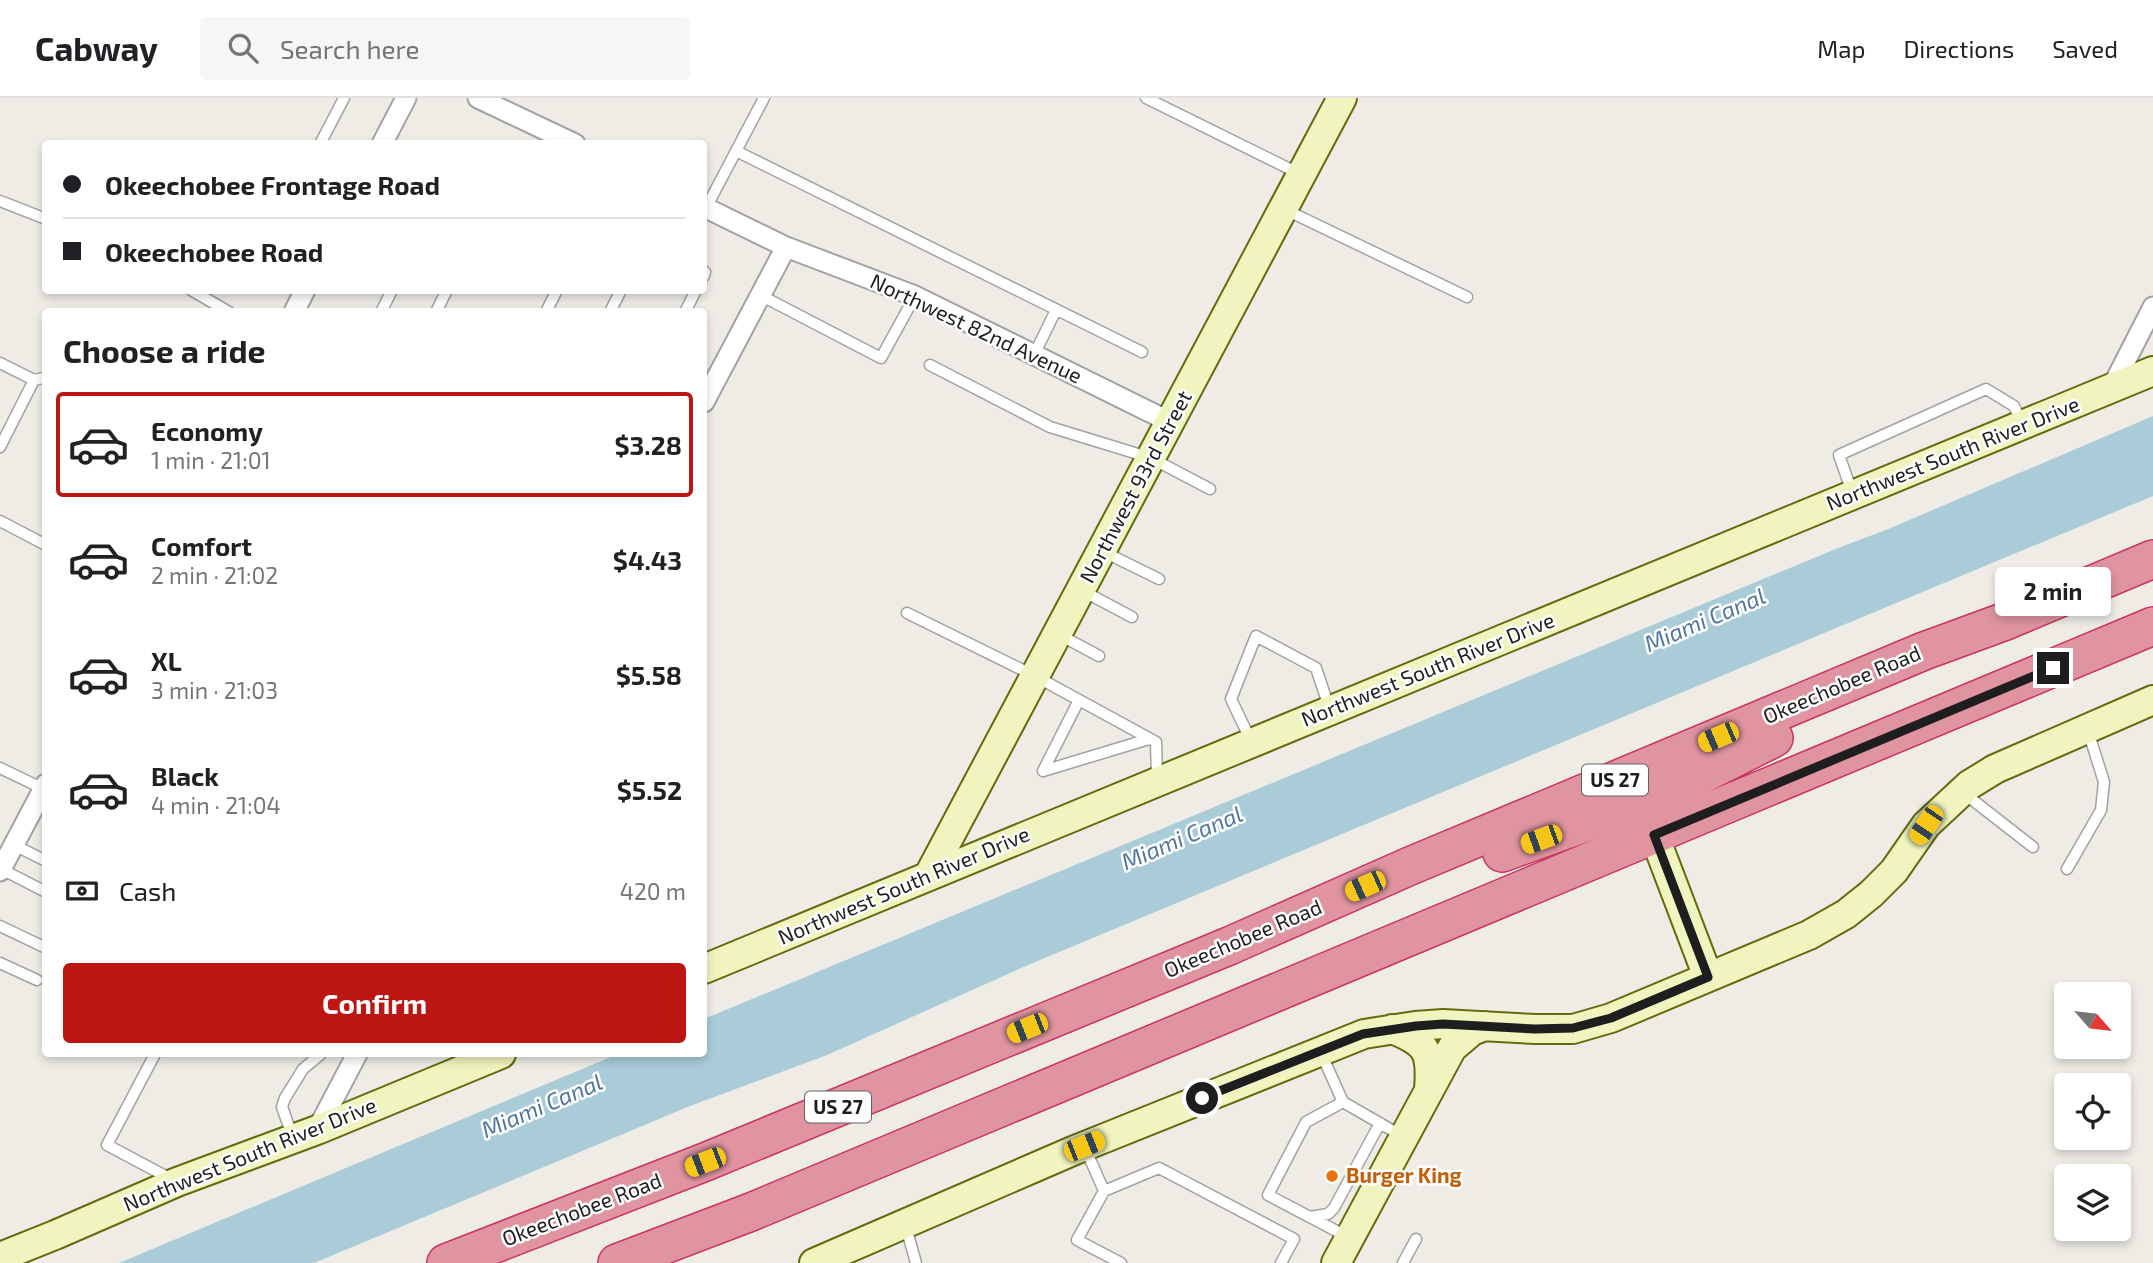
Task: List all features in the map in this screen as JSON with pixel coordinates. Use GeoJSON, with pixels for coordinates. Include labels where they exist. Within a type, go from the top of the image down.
{"type":"FeatureCollection","features":[{"type":"Feature","properties":{"kind":"highway","name":"Okeechobee Road"},"geometry":{"type":"LineString","coordinates":[[446,1263],[705,1162],[1229,946],[1410,866],[1885,667],[2003,622],[2153,559]]}},
{"type":"Feature","properties":{"kind":"highway"},"geometry":{"type":"LineString","coordinates":[[1654,835],[1657,817],[1666,797],[1687,782],[2003,622]]}},
{"type":"Feature","properties":{"kind":"highway"},"geometry":{"type":"LineString","coordinates":[[617,1263],[751,1212],[2153,626]]}},
{"type":"Feature","properties":{"kind":"highway"},"geometry":{"type":"LineString","coordinates":[[1229,946],[1476,863],[1687,782]]}},
{"type":"Feature","properties":{"kind":"highway"},"geometry":{"type":"LineString","coordinates":[[1585,823],[1607,819],[1622,820],[1645,828],[1654,835]]}},
{"type":"Feature","properties":{"kind":"street"},"geometry":{"type":"LineString","coordinates":[[384,140],[406,98]]}},
{"type":"Feature","properties":{"kind":"street"},"geometry":{"type":"LineString","coordinates":[[478,98],[567,140]]}},
{"type":"Feature","properties":{"kind":"street","name":"Northwest 93rd Street"},"geometry":{"type":"LineString","coordinates":[[929,875],[1342,98]]}},
{"type":"Feature","properties":{"kind":"street","name":"Northwest 82nd Avenue"},"geometry":{"type":"LineString","coordinates":[[707,208],[786,247],[915,296],[1170,422]]}},
{"type":"Feature","properties":{"kind":"street"},"geometry":{"type":"LineString","coordinates":[[707,396],[786,247]]}},
{"type":"Feature","properties":{"kind":"street"},"geometry":{"type":"LineString","coordinates":[[2111,389],[2153,307]]}},
{"type":"Feature","properties":{"kind":"street","name":"Northwest South River Drive"},"geometry":{"type":"LineString","coordinates":[[707,968],[2153,371]]}},
{"type":"Feature","properties":{"kind":"street"},"geometry":{"type":"LineString","coordinates":[[814,1263],[1084,1146],[1363,1034],[1443,1024],[1535,1029],[1573,1028],[1611,1018],[1809,934],[1846,914],[1894,871],[1926,825],[1962,791],[1995,769],[2153,700]]}},
{"type":"Feature","properties":{"kind":"street"},"geometry":{"type":"LineString","coordinates":[[0,870],[42,794]]}},
{"type":"Feature","properties":{"kind":"street"},"geometry":{"type":"LineString","coordinates":[[1654,835],[1708,977]]}},
{"type":"Feature","properties":{"kind":"street"},"geometry":{"type":"LineString","coordinates":[[1336,1263],[1350,1238],[1392,1130],[1429,1089],[1452,1048],[1472,1031],[1485,1026]]}},
{"type":"Feature","properties":{"kind":"street"},"geometry":{"type":"LineString","coordinates":[[1391,1029],[1409,1036],[1425,1048],[1431,1069],[1429,1089]]}},
{"type":"Feature","properties":{"kind":"street"},"geometry":{"type":"LineString","coordinates":[[305,1135],[356,1057]]}},
{"type":"Feature","properties":{"kind":"street","name":"Northwest South River Drive"},"geometry":{"type":"LineString","coordinates":[[0,1257],[177,1182],[305,1135],[494,1057]]}},
{"type":"Feature","properties":{"kind":"lane"},"geometry":{"type":"LineString","coordinates":[[322,140],[344,98]]}},
{"type":"Feature","properties":{"kind":"lane"},"geometry":{"type":"LineString","coordinates":[[707,203],[764,98]]}},
{"type":"Feature","properties":{"kind":"lane"},"geometry":{"type":"LineString","coordinates":[[1146,98],[1301,175]]}},
{"type":"Feature","properties":{"kind":"lane"},"geometry":{"type":"LineString","coordinates":[[736,151],[1142,352]]}},
{"type":"Feature","properties":{"kind":"lane"},"geometry":{"type":"LineString","coordinates":[[0,201],[42,217]]}},
{"type":"Feature","properties":{"kind":"lane"},"geometry":{"type":"LineString","coordinates":[[1283,209],[1467,297]]}},
{"type":"Feature","properties":{"kind":"lane"},"geometry":{"type":"LineString","coordinates":[[198,294],[222,308]]}},
{"type":"Feature","properties":{"kind":"lane"},"geometry":{"type":"LineString","coordinates":[[760,295],[881,358],[915,296]]}},
{"type":"Feature","properties":{"kind":"lane"},"geometry":{"type":"LineString","coordinates":[[1034,355],[1056,310]]}},
{"type":"Feature","properties":{"kind":"lane"},"geometry":{"type":"LineString","coordinates":[[0,363],[34,380],[42,378]]}},
{"type":"Feature","properties":{"kind":"lane"},"geometry":{"type":"LineString","coordinates":[[930,365],[1050,427],[1151,458],[1210,489]]}},
{"type":"Feature","properties":{"kind":"lane"},"geometry":{"type":"LineString","coordinates":[[0,447],[34,380]]}},
{"type":"Feature","properties":{"kind":"lane"},"geometry":{"type":"LineString","coordinates":[[1853,495],[1839,455],[1986,389],[2014,406],[2023,425]]}},
{"type":"Feature","properties":{"kind":"lane"},"geometry":{"type":"LineString","coordinates":[[0,521],[42,543]]}},
{"type":"Feature","properties":{"kind":"lane"},"geometry":{"type":"LineString","coordinates":[[1101,551],[1159,579]]}},
{"type":"Feature","properties":{"kind":"lane"},"geometry":{"type":"LineString","coordinates":[[1081,590],[1132,617]]}},
{"type":"Feature","properties":{"kind":"lane"},"geometry":{"type":"LineString","coordinates":[[907,613],[1035,676],[1156,743],[1157,781]]}},
{"type":"Feature","properties":{"kind":"lane"},"geometry":{"type":"LineString","coordinates":[[1057,634],[1099,656]]}},
{"type":"Feature","properties":{"kind":"lane"},"geometry":{"type":"LineString","coordinates":[[1252,743],[1231,699],[1256,636],[1316,668],[1330,710]]}},
{"type":"Feature","properties":{"kind":"lane"},"geometry":{"type":"LineString","coordinates":[[1079,701],[1043,771],[1149,739]]}},
{"type":"Feature","properties":{"kind":"lane"},"geometry":{"type":"LineString","coordinates":[[2067,869],[2101,810],[2104,782],[2087,728]]}},
{"type":"Feature","properties":{"kind":"lane"},"geometry":{"type":"LineString","coordinates":[[0,768],[42,787]]}},
{"type":"Feature","properties":{"kind":"lane"},"geometry":{"type":"LineString","coordinates":[[1962,791],[2033,847]]}},
{"type":"Feature","properties":{"kind":"lane"},"geometry":{"type":"LineString","coordinates":[[14,845],[42,859]]}},
{"type":"Feature","properties":{"kind":"lane"},"geometry":{"type":"LineString","coordinates":[[0,870],[42,890]]}},
{"type":"Feature","properties":{"kind":"lane"},"geometry":{"type":"LineString","coordinates":[[0,926],[42,946]]}},
{"type":"Feature","properties":{"kind":"lane"},"geometry":{"type":"LineString","coordinates":[[0,963],[37,980]]}},
{"type":"Feature","properties":{"kind":"lane"},"geometry":{"type":"LineString","coordinates":[[1309,1217],[1328,1214],[1334,1208],[1392,1130],[1343,1102],[1320,1050]]}},
{"type":"Feature","properties":{"kind":"lane"},"geometry":{"type":"LineString","coordinates":[[153,1057],[107,1145],[177,1182]]}},
{"type":"Feature","properties":{"kind":"lane"},"geometry":{"type":"LineString","coordinates":[[305,1135],[282,1107],[303,1069],[317,1057]]}},
{"type":"Feature","properties":{"kind":"lane"},"geometry":{"type":"LineString","coordinates":[[1343,1102],[1306,1122],[1268,1195],[1350,1238]]}},
{"type":"Feature","properties":{"kind":"lane"},"geometry":{"type":"LineString","coordinates":[[1084,1146],[1104,1191]]}},
{"type":"Feature","properties":{"kind":"lane"},"geometry":{"type":"LineString","coordinates":[[1121,1263],[1077,1240],[1104,1191],[1159,1168],[1294,1240],[1281,1263]]}},
{"type":"Feature","properties":{"kind":"lane"},"geometry":{"type":"LineString","coordinates":[[905,1224],[916,1263]]}},
{"type":"Feature","properties":{"kind":"lane"},"geometry":{"type":"LineString","coordinates":[[1403,1263],[1416,1239]]}},
{"type":"Feature","properties":{"kind":"water","name":"Miami Canal"},"geometry":{"type":"Polygon","coordinates":[[[2153,416],[2153,496],[1028,965],[827,1055],[690,1106],[314,1263],[119,1263],[611,1057],[707,1057],[707,1018],[1886,530],[2153,416]]]}},
{"type":"Feature","properties":{"kind":"place","name":"Burger King"},"geometry":{"type":"Point","coordinates":[1332,1176]}},
{"type":"Feature","properties":{"kind":"route"},"geometry":{"type":"LineString","coordinates":[[1202,1098],[1363,1034],[1443,1024],[1535,1029],[1573,1028],[1611,1018],[1708,977],[1654,835],[2053,668]]}}]}
